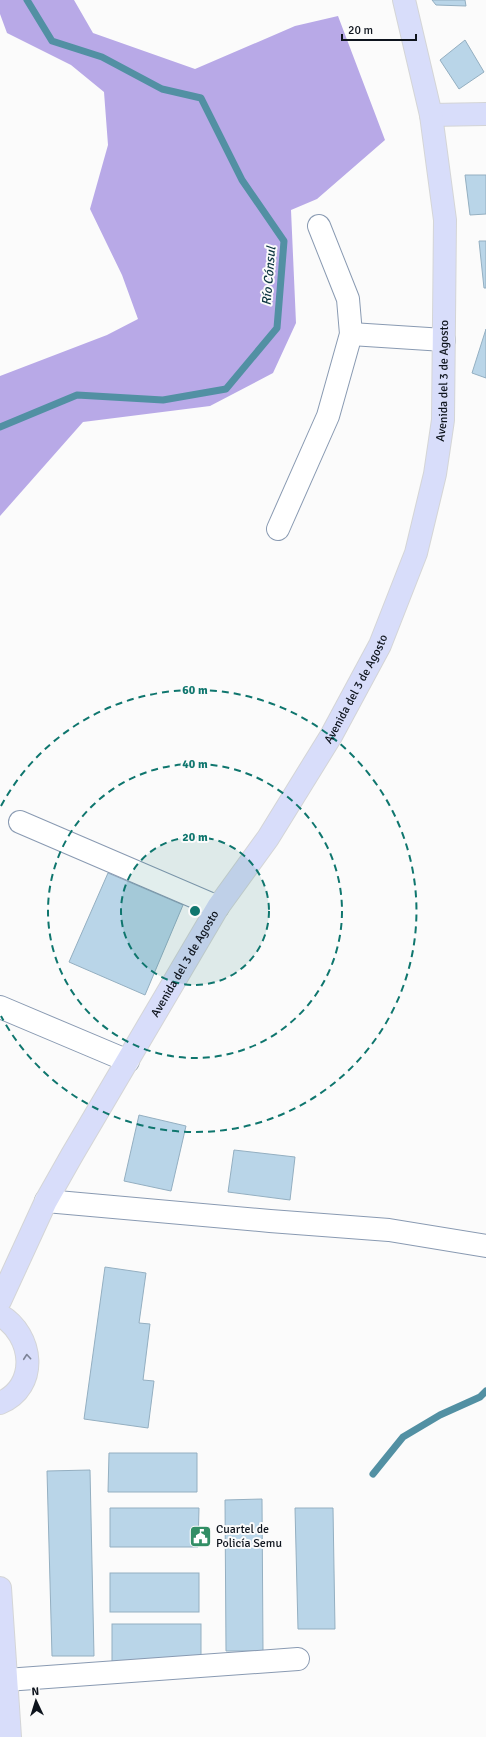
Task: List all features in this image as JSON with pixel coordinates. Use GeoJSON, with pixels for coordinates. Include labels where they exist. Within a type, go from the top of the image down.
{"type":"FeatureCollection","features":[{"type":"Feature","properties":{"kind":"main road","name":"Avenida del 3 de Agosto"},"geometry":{"type":"LineString","coordinates":[[0,1301],[46,1202],[128,1061],[218,907],[268,838],[322,750],[380,645],[416,553],[435,474],[443,420],[445,220],[431,115],[404,0]]}},
{"type":"Feature","properties":{"kind":"main road"},"geometry":{"type":"LineString","coordinates":[[431,115],[486,114]]}},
{"type":"Feature","properties":{"kind":"main road"},"geometry":{"type":"LineString","coordinates":[[0,1315],[9,1320],[20,1332],[27,1347],[28,1363],[24,1379],[15,1393],[0,1404]]}},
{"type":"Feature","properties":{"kind":"main road"},"geometry":{"type":"LineString","coordinates":[[0,1588],[10,1737]]}},
{"type":"Feature","properties":{"kind":"street"},"geometry":{"type":"LineString","coordinates":[[278,529],[328,416],[351,334],[348,299],[319,226]]}},
{"type":"Feature","properties":{"kind":"street"},"geometry":{"type":"LineString","coordinates":[[351,334],[444,340]]}},
{"type":"Feature","properties":{"kind":"street"},"geometry":{"type":"LineString","coordinates":[[20,822],[218,907]]}},
{"type":"Feature","properties":{"kind":"street"},"geometry":{"type":"LineString","coordinates":[[0,1007],[128,1061]]}},
{"type":"Feature","properties":{"kind":"street"},"geometry":{"type":"LineString","coordinates":[[46,1202],[389,1230],[486,1246]]}},
{"type":"Feature","properties":{"kind":"street"},"geometry":{"type":"LineString","coordinates":[[6,1680],[298,1659]]}},
{"type":"Feature","properties":{"kind":"shaded area"},"geometry":{"type":"Polygon","coordinates":[[[0,0],[74,0],[93,33],[195,69],[295,26],[338,16],[385,140],[317,199],[291,210],[296,323],[273,373],[210,406],[83,422],[0,516],[0,376],[107,335],[138,319],[122,275],[90,209],[108,145],[104,92],[71,65],[7,33],[0,14],[0,0]]]}},
{"type":"Feature","properties":{"kind":"building"},"geometry":{"type":"Polygon","coordinates":[[[432,0],[465,0],[466,6],[436,5],[432,0]]]}},
{"type":"Feature","properties":{"kind":"building"},"geometry":{"type":"Polygon","coordinates":[[[465,40],[484,72],[459,89],[440,60],[465,40]]]}},
{"type":"Feature","properties":{"kind":"building"},"geometry":{"type":"Polygon","coordinates":[[[465,175],[486,175],[486,214],[470,215],[465,175]]]}},
{"type":"Feature","properties":{"kind":"building"},"geometry":{"type":"Polygon","coordinates":[[[479,241],[486,241],[486,288],[484,288],[479,241]]]}},
{"type":"Feature","properties":{"kind":"building"},"geometry":{"type":"Polygon","coordinates":[[[486,329],[486,378],[472,373],[486,329]]]}},
{"type":"Feature","properties":{"kind":"building"},"geometry":{"type":"Polygon","coordinates":[[[108,873],[183,905],[145,995],[69,962],[108,873]]]}},
{"type":"Feature","properties":{"kind":"building"},"geometry":{"type":"Polygon","coordinates":[[[139,1115],[186,1126],[171,1191],[124,1181],[139,1115]]]}},
{"type":"Feature","properties":{"kind":"building"},"geometry":{"type":"Polygon","coordinates":[[[234,1150],[295,1157],[290,1200],[228,1192],[234,1150]]]}},
{"type":"Feature","properties":{"kind":"building"},"geometry":{"type":"Polygon","coordinates":[[[105,1267],[146,1273],[139,1323],[150,1324],[143,1380],[154,1381],[148,1428],[84,1419],[105,1267]]]}},
{"type":"Feature","properties":{"kind":"building"},"geometry":{"type":"Polygon","coordinates":[[[109,1453],[197,1453],[197,1492],[108,1492],[109,1453]]]}},
{"type":"Feature","properties":{"kind":"building"},"geometry":{"type":"Polygon","coordinates":[[[90,1470],[94,1656],[52,1656],[47,1471],[90,1470]]]}},
{"type":"Feature","properties":{"kind":"building"},"geometry":{"type":"Polygon","coordinates":[[[262,1499],[263,1651],[226,1651],[225,1500],[262,1499]]]}},
{"type":"Feature","properties":{"kind":"building"},"geometry":{"type":"Polygon","coordinates":[[[110,1508],[199,1508],[198,1547],[110,1547],[110,1508]]]}},
{"type":"Feature","properties":{"kind":"building"},"geometry":{"type":"Polygon","coordinates":[[[295,1508],[333,1508],[335,1629],[298,1629],[295,1508]]]}},
{"type":"Feature","properties":{"kind":"building"},"geometry":{"type":"Polygon","coordinates":[[[110,1573],[199,1573],[199,1612],[110,1612],[110,1573]]]}},
{"type":"Feature","properties":{"kind":"building"},"geometry":{"type":"Polygon","coordinates":[[[112,1624],[201,1624],[201,1663],[112,1663],[112,1624]]]}},
{"type":"Feature","properties":{"kind":"waterway","name":"Río Cónsul"},"geometry":{"type":"LineString","coordinates":[[0,427],[77,395],[163,400],[226,389],[277,328],[284,241],[242,180],[201,98],[162,89],[102,57],[52,41],[27,0]]}},
{"type":"Feature","properties":{"kind":"waterway"},"geometry":{"type":"LineString","coordinates":[[373,1474],[403,1437],[440,1415],[480,1397],[486,1391]]}},
{"type":"Feature","properties":{"kind":"place","name":"Cuartel de Policía Semu"},"geometry":{"type":"Point","coordinates":[200,1536]}}]}
